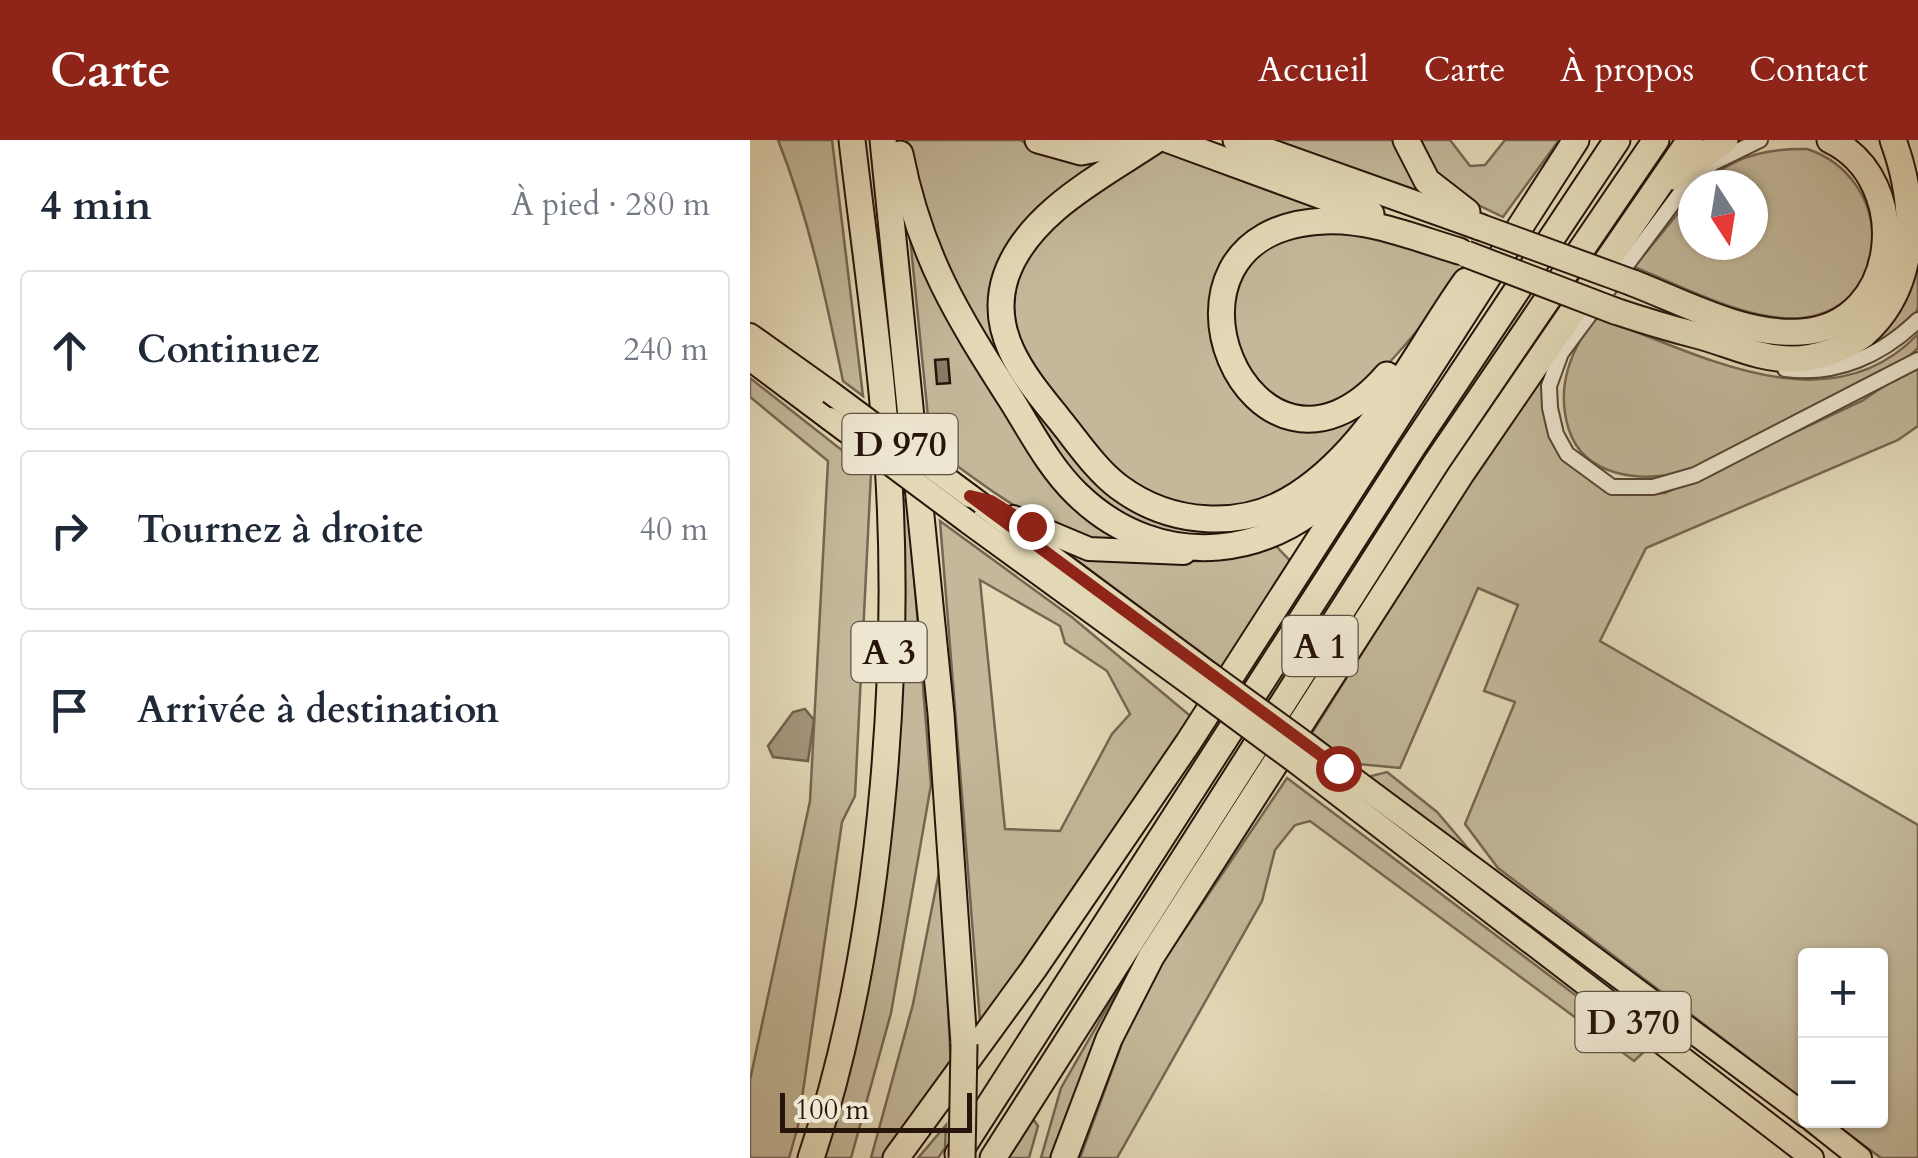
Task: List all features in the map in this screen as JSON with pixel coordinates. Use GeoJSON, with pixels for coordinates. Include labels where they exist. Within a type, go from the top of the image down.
{"type":"FeatureCollection","features":[{"type":"Feature","properties":{"kind":"highway","name":"A 3"},"geometry":{"type":"LineString","coordinates":[[811,1158],[831,1100],[855,986],[877,844],[888,674],[884,406],[852,140]]}},
{"type":"Feature","properties":{"kind":"highway","name":"A 3"},"geometry":{"type":"LineString","coordinates":[[883,140],[941,714],[964,1044],[959,1158]]}},
{"type":"Feature","properties":{"kind":"highway"},"geometry":{"type":"LineString","coordinates":[[897,140],[916,220],[936,276],[1057,471],[1077,494],[1118,524],[1200,550],[1238,547],[1306,517],[1340,488],[1397,415]]}},
{"type":"Feature","properties":{"kind":"highway"},"geometry":{"type":"LineString","coordinates":[[1038,140],[1081,152],[1143,140]]}},
{"type":"Feature","properties":{"kind":"highway"},"geometry":{"type":"LineString","coordinates":[[1236,140],[1766,330],[1816,330],[1840,318],[1863,299],[1877,278],[1886,251],[1887,219],[1882,196],[1870,175],[1830,140]]}},
{"type":"Feature","properties":{"kind":"highway"},"geometry":{"type":"LineString","coordinates":[[1406,140],[1427,181],[1480,227]]}},
{"type":"Feature","properties":{"kind":"highway"},"geometry":{"type":"LineString","coordinates":[[896,1158],[1022,985],[1188,744],[1540,198],[1543,184],[1576,140]]}},
{"type":"Feature","properties":{"kind":"highway","name":"A 1"},"geometry":{"type":"LineString","coordinates":[[959,1158],[1077,966],[1541,250],[1618,140]]}},
{"type":"Feature","properties":{"kind":"highway","name":"A 1"},"geometry":{"type":"LineString","coordinates":[[993,1158],[1436,462],[1656,140]]}},
{"type":"Feature","properties":{"kind":"highway"},"geometry":{"type":"LineString","coordinates":[[1064,1158],[1109,1040],[1151,958],[1461,474],[1690,140]]}},
{"type":"Feature","properties":{"kind":"highway"},"geometry":{"type":"LineString","coordinates":[[1640,214],[1674,177],[1726,140]]}},
{"type":"Feature","properties":{"kind":"highway"},"geometry":{"type":"LineString","coordinates":[[1543,184],[1530,191],[1432,328],[1360,436],[1296,496],[1261,512],[1202,520],[1170,514],[1116,485],[1027,380],[1011,354],[1001,304],[1012,264],[1037,228],[1060,206],[1168,141],[1462,252],[1615,311],[1672,331],[1792,359],[1824,355],[1877,324],[1896,302],[1909,273],[1914,245],[1911,203],[1894,140]]}},
{"type":"Feature","properties":{"kind":"highway"},"geometry":{"type":"LineString","coordinates":[[1432,328],[1366,397],[1349,409],[1313,418],[1272,408],[1250,393],[1223,350],[1220,327],[1222,303],[1234,269],[1262,240],[1292,226],[1321,220],[1360,223],[1462,252]]}},
{"type":"Feature","properties":{"kind":"highway"},"geometry":{"type":"LineString","coordinates":[[910,1158],[1043,985],[1077,966]]}},
{"type":"Feature","properties":{"kind":"main road","name":"D 970"},"geometry":{"type":"LineString","coordinates":[[750,335],[970,496],[1302,754],[1463,860]]}},
{"type":"Feature","properties":{"kind":"main road","name":"D 970"},"geometry":{"type":"LineString","coordinates":[[750,359],[968,522],[1205,682]]}},
{"type":"Feature","properties":{"kind":"main road"},"geometry":{"type":"LineString","coordinates":[[970,496],[991,501],[1050,536],[1090,549],[1176,553],[1200,550]]}},
{"type":"Feature","properties":{"kind":"main road","name":"D 970"},"geometry":{"type":"LineString","coordinates":[[1302,754],[1454,885]]}},
{"type":"Feature","properties":{"kind":"main road","name":"D 370"},"geometry":{"type":"LineString","coordinates":[[1463,860],[1798,1110]]}},
{"type":"Feature","properties":{"kind":"main road","name":"D 370"},"geometry":{"type":"LineString","coordinates":[[1454,885],[1812,1158]]}},
{"type":"Feature","properties":{"kind":"main road"},"geometry":{"type":"LineString","coordinates":[[1822,1128],[1860,1158]]}},
{"type":"Feature","properties":{"kind":"street"},"geometry":{"type":"LineString","coordinates":[[1760,140],[1713,163],[1684,188],[1562,353],[1550,386],[1550,408],[1556,434],[1567,454],[1612,487],[1654,486],[1695,475],[1918,360]]}},
{"type":"Feature","properties":{"kind":"street"},"geometry":{"type":"LineString","coordinates":[[1672,331],[1726,355],[1799,371],[1862,360],[1918,320]]}},
{"type":"Feature","properties":{"kind":"shaded area"},"geometry":{"type":"Polygon","coordinates":[[[778,140],[832,140],[863,396],[843,381],[808,229],[778,140]]]}},
{"type":"Feature","properties":{"kind":"shaded area"},"geometry":{"type":"Polygon","coordinates":[[[907,140],[1020,140],[1031,146],[1106,156],[1055,203],[997,293],[1053,422],[1177,521],[1318,495],[1260,526],[1214,538],[1159,530],[1122,514],[1100,499],[1053,444],[970,313],[924,213],[907,140]]]}},
{"type":"Feature","properties":{"kind":"shaded area"},"geometry":{"type":"Polygon","coordinates":[[[1275,140],[1398,140],[1425,198],[1275,140]]]}},
{"type":"Feature","properties":{"kind":"shaded area"},"geometry":{"type":"Polygon","coordinates":[[[1413,140],[1450,140],[1470,166],[1485,165],[1505,140],[1559,140],[1503,217],[1437,185],[1413,140]]]}},
{"type":"Feature","properties":{"kind":"shaded area"},"geometry":{"type":"Polygon","coordinates":[[[1162,147],[1320,207],[1218,284],[1252,402],[1340,421],[1365,412],[1330,454],[1303,477],[1256,503],[1222,509],[1188,506],[1155,496],[1119,475],[1036,371],[1016,330],[1013,285],[1033,243],[1065,211],[1162,147]]]}},
{"type":"Feature","properties":{"kind":"shaded area"},"geometry":{"type":"Polygon","coordinates":[[[1807,149],[1836,164],[1856,186],[1869,212],[1873,240],[1868,267],[1855,291],[1833,309],[1802,318],[1761,315],[1716,302],[1634,267],[1678,213],[1678,260],[1768,260],[1768,170],[1721,170],[1751,156],[1807,149]]]}},
{"type":"Feature","properties":{"kind":"shaded area"},"geometry":{"type":"Polygon","coordinates":[[[909,227],[1025,432],[1141,546],[1110,544],[1055,527],[1004,499],[931,447],[909,227]]]}},
{"type":"Feature","properties":{"kind":"shaded area"},"geometry":{"type":"Polygon","coordinates":[[[1313,231],[1375,232],[1468,267],[1410,340],[1376,375],[1342,400],[1311,408],[1284,403],[1260,386],[1243,362],[1234,333],[1233,302],[1242,273],[1263,249],[1313,231]]]}},
{"type":"Feature","properties":{"kind":"shaded area"},"geometry":{"type":"Polygon","coordinates":[[[1918,267],[1918,307],[1907,325],[1846,358],[1890,318],[1918,267]]]}},
{"type":"Feature","properties":{"kind":"shaded area"},"geometry":{"type":"Polygon","coordinates":[[[1595,316],[1718,363],[1803,380],[1844,376],[1882,362],[1918,334],[1918,348],[1899,366],[1703,464],[1669,475],[1634,476],[1617,473],[1588,458],[1577,446],[1565,414],[1568,370],[1595,316]]]}},
{"type":"Feature","properties":{"kind":"shaded area"},"geometry":{"type":"Polygon","coordinates":[[[1557,350],[1549,393],[1566,459],[1595,484],[1627,495],[1665,493],[1862,401],[1918,363],[1918,426],[1898,440],[1646,548],[1600,641],[1918,825],[1918,1158],[1881,1158],[1840,1128],[1888,1128],[1888,948],[1798,948],[1798,1096],[1498,868],[1465,824],[1515,702],[1484,691],[1518,605],[1478,588],[1400,768],[1348,763],[1312,733],[1540,368],[1557,350]]]}},
{"type":"Feature","properties":{"kind":"shaded area"},"geometry":{"type":"Polygon","coordinates":[[[750,378],[871,473],[855,796],[842,822],[798,1126],[789,1158],[750,1158],[750,1080],[810,801],[828,461],[750,397],[750,378]]]}},
{"type":"Feature","properties":{"kind":"shaded area"},"geometry":{"type":"Polygon","coordinates":[[[897,494],[908,503],[931,785],[891,1013],[851,1158],[821,1158],[870,943],[897,494]]]}},
{"type":"Feature","properties":{"kind":"shaded area"},"geometry":{"type":"Polygon","coordinates":[[[940,521],[1073,618],[1194,719],[1001,1000],[980,1021],[940,521]],[[980,580],[1005,829],[1060,831],[1112,734],[1130,714],[1107,671],[1065,643],[1060,626],[980,580]]]}},
{"type":"Feature","properties":{"kind":"shaded area"},"geometry":{"type":"Polygon","coordinates":[[[1275,545],[1297,568],[1227,672],[1059,547],[1167,561],[1221,558],[1275,545]]]}},
{"type":"Feature","properties":{"kind":"shaded area"},"geometry":{"type":"Polygon","coordinates":[[[805,709],[814,720],[808,761],[773,757],[768,746],[793,712],[805,709]]]}},
{"type":"Feature","properties":{"kind":"shaded area"},"geometry":{"type":"Polygon","coordinates":[[[1387,772],[1437,812],[1478,860],[1367,777],[1387,772]]]}},
{"type":"Feature","properties":{"kind":"shaded area"},"geometry":{"type":"Polygon","coordinates":[[[1287,778],[1647,1049],[1634,1061],[1310,821],[1295,825],[1275,850],[1262,901],[1117,1158],[1080,1158],[1125,1035],[1162,963],[1287,778]]]}},
{"type":"Feature","properties":{"kind":"shaded area"},"geometry":{"type":"Polygon","coordinates":[[[941,862],[951,1069],[887,1158],[871,1158],[913,1004],[941,862]]]}},
{"type":"Feature","properties":{"kind":"shaded area"},"geometry":{"type":"Polygon","coordinates":[[[1134,961],[1140,963],[1050,1158],[1041,1158],[1061,1088],[1134,961]]]}},
{"type":"Feature","properties":{"kind":"shaded area"},"geometry":{"type":"Polygon","coordinates":[[[1033,1119],[1038,1126],[1029,1158],[1007,1158],[1033,1119]]]}},
{"type":"Feature","properties":{"kind":"shaded area"},"geometry":{"type":"Polygon","coordinates":[[[946,1125],[945,1148],[938,1158],[918,1158],[946,1125]]]}},
{"type":"Feature","properties":{"kind":"building"},"geometry":{"type":"Polygon","coordinates":[[[948,359],[950,383],[937,384],[935,360],[948,359]]]}},
{"type":"Feature","properties":{"kind":"route"},"geometry":{"type":"LineString","coordinates":[[1031,526],[991,501],[970,496],[1338,768]]}}]}
